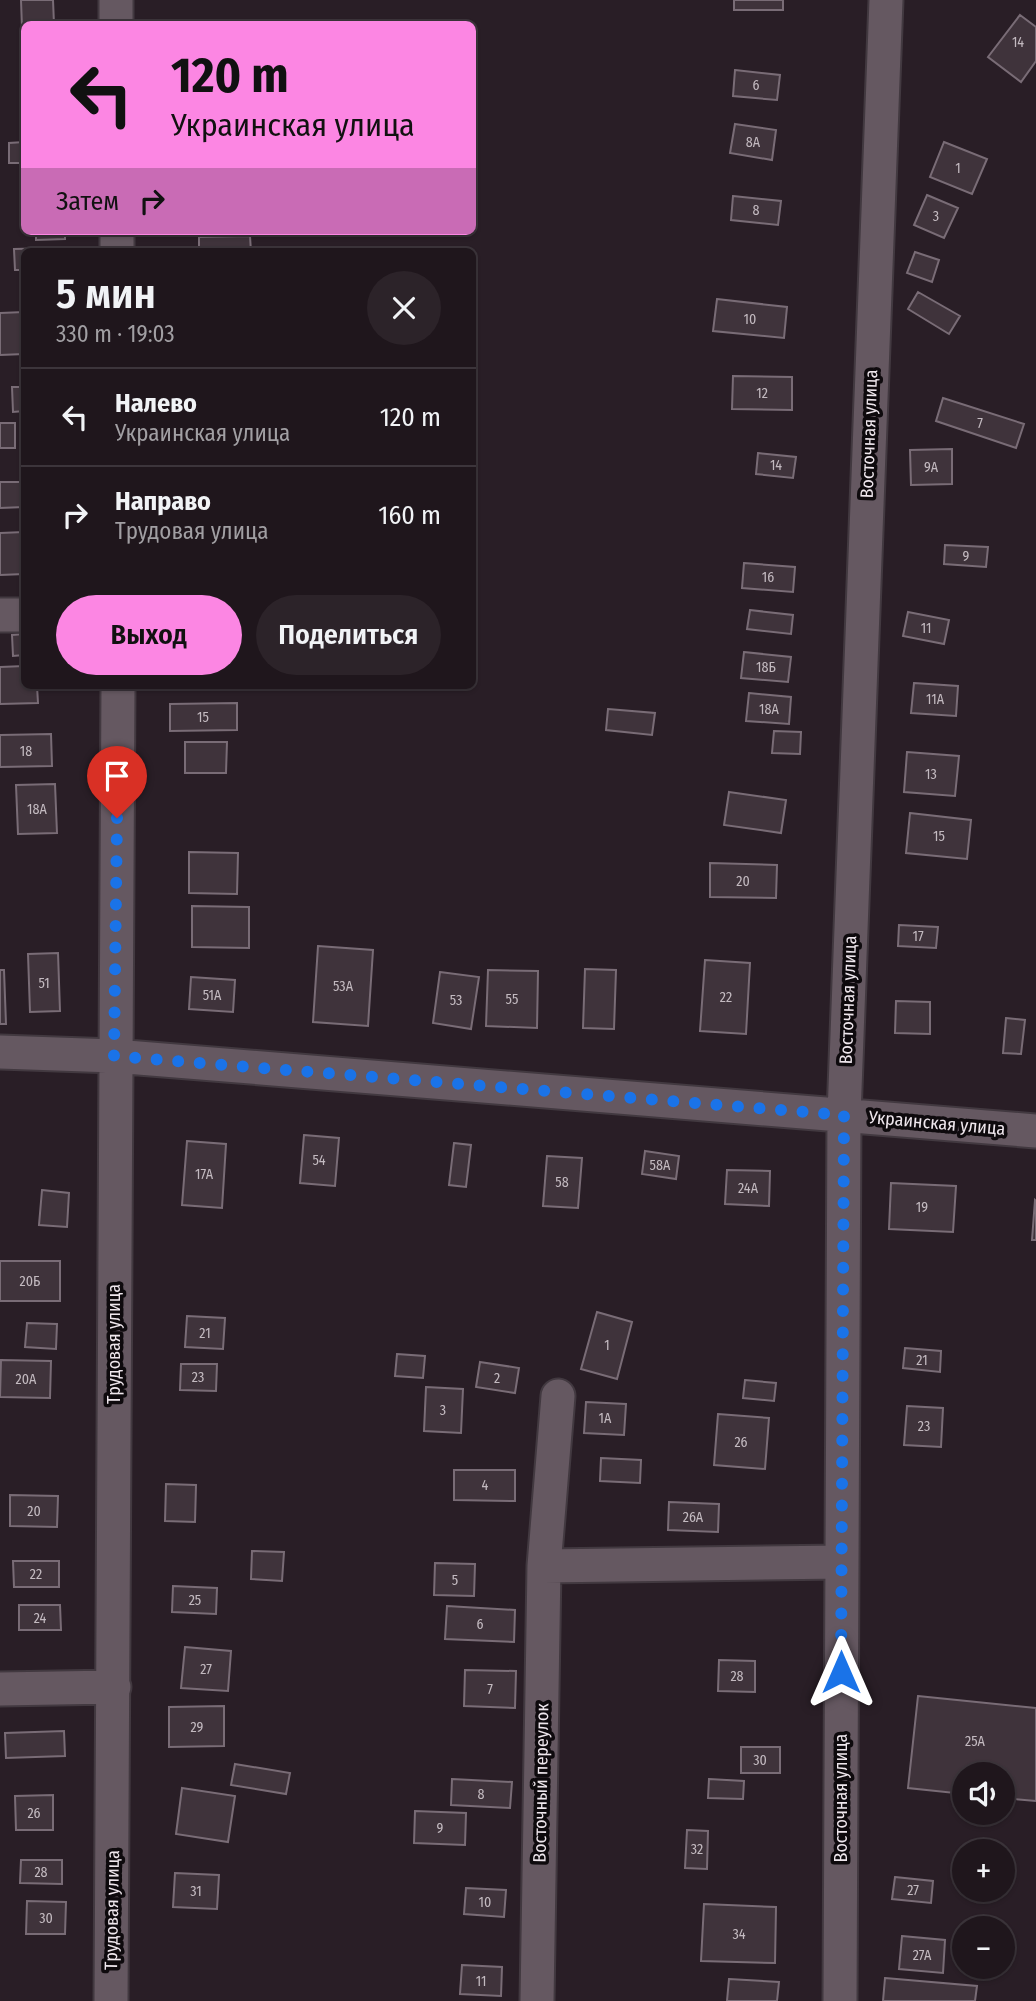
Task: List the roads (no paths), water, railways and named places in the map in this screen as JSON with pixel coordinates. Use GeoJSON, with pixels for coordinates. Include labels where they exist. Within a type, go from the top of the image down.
{"type":"FeatureCollection","features":[{"type":"Feature","properties":{"kind":"street"},"geometry":{"type":"LineString","coordinates":[[116,0],[116,21]]}},
{"type":"Feature","properties":{"kind":"street","name":"Восточная улица"},"geometry":{"type":"LineString","coordinates":[[839,2001],[844,1115],[886,0]]}},
{"type":"Feature","properties":{"kind":"street"},"geometry":{"type":"LineString","coordinates":[[0,615],[21,615]]}},
{"type":"Feature","properties":{"kind":"street","name":"Трудовая улица"},"geometry":{"type":"LineString","coordinates":[[111,2001],[118,689]]}},
{"type":"Feature","properties":{"kind":"street","name":"Украинская улица"},"geometry":{"type":"LineString","coordinates":[[0,1052],[114,1056],[1036,1131]]}},
{"type":"Feature","properties":{"kind":"street","name":"Восточный переулок"},"geometry":{"type":"LineString","coordinates":[[537,2001],[544,1566],[558,1395]]}},
{"type":"Feature","properties":{"kind":"street"},"geometry":{"type":"LineString","coordinates":[[544,1566],[842,1562]]}},
{"type":"Feature","properties":{"kind":"street"},"geometry":{"type":"LineString","coordinates":[[0,1689],[114,1687]]}}]}
